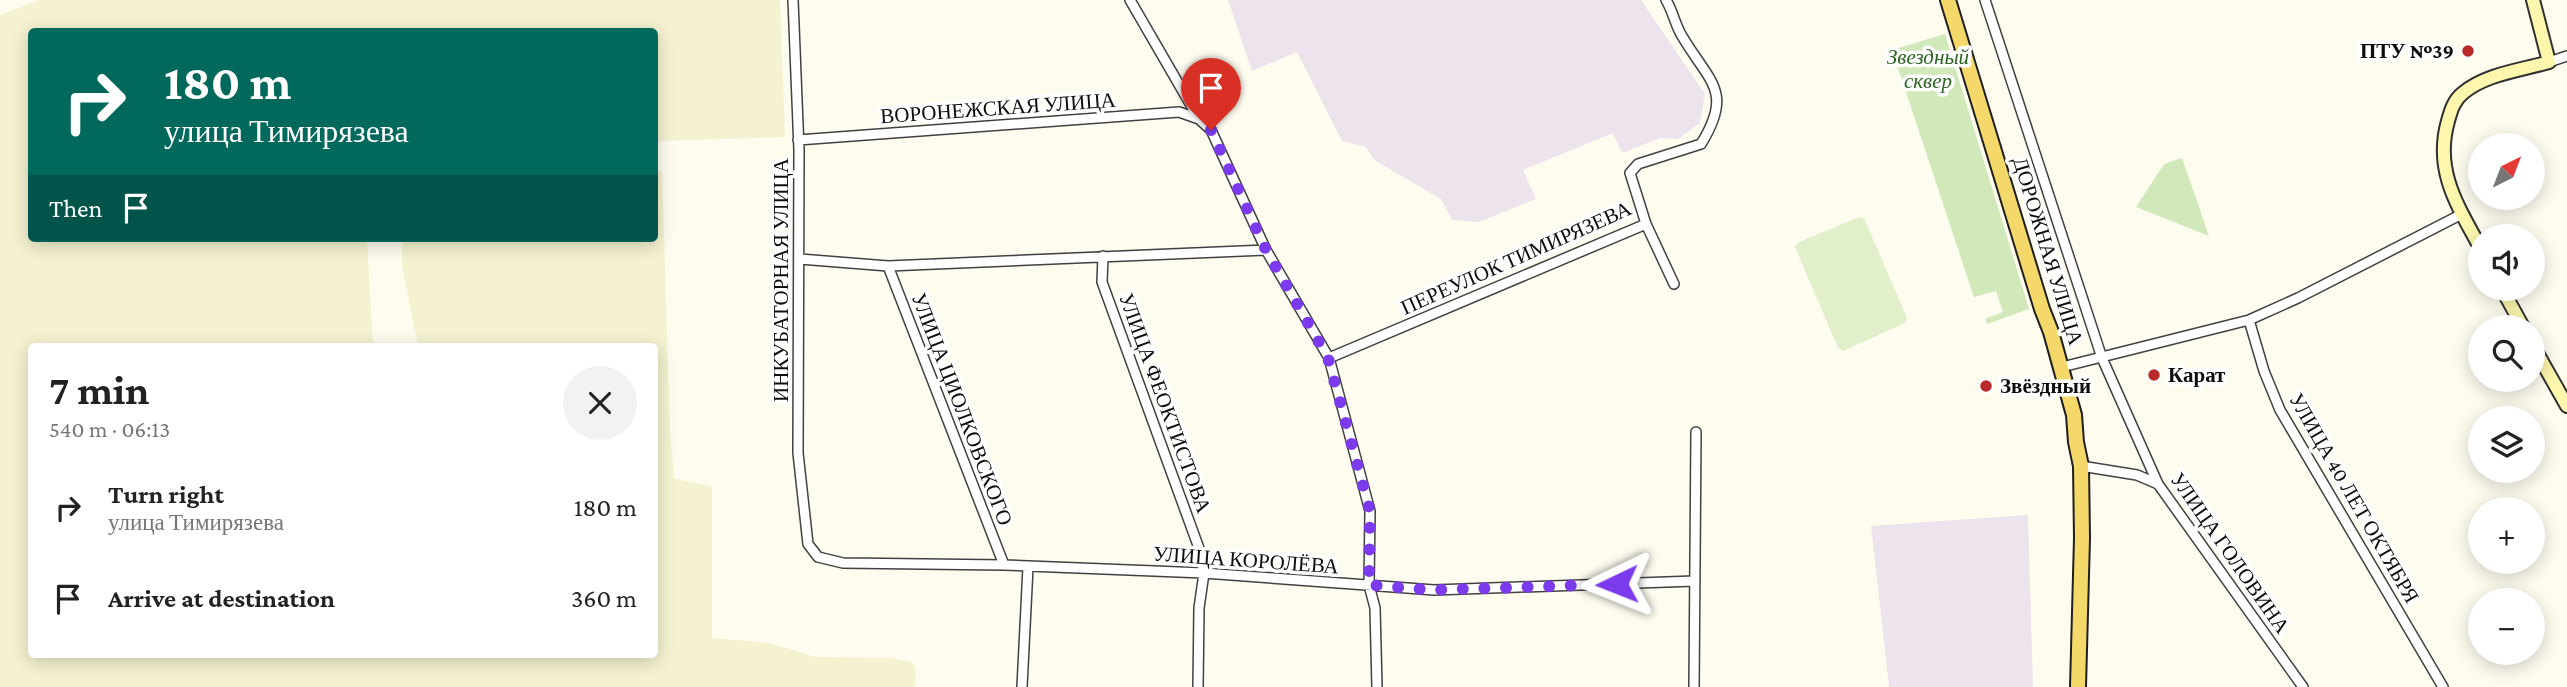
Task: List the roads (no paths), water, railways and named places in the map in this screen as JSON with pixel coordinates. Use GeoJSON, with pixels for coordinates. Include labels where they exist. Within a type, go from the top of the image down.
{"type":"FeatureCollection","features":[{"type":"Feature","properties":{"kind":"main road","name":"ДОРОЖНАЯ УЛИЦА"},"geometry":{"type":"LineString","coordinates":[[1948,0],[2062,367],[2074,415],[2081,466],[2078,687]]}},
{"type":"Feature","properties":{"kind":"main road"},"geometry":{"type":"LineString","coordinates":[[2468,225],[2445,177],[2442,155],[2451,107],[2462,93],[2474,86],[2549,62],[2533,0]]}},
{"type":"Feature","properties":{"kind":"main road"},"geometry":{"type":"LineString","coordinates":[[2545,367],[2567,407]]}},
{"type":"Feature","properties":{"kind":"street","name":"ИНКУБАТОРНАЯ УЛИЦА"},"geometry":{"type":"LineString","coordinates":[[793,0],[800,259],[798,453],[808,544],[818,557]]}},
{"type":"Feature","properties":{"kind":"street"},"geometry":{"type":"LineString","coordinates":[[1130,0],[1199,118],[1211,130],[1266,250],[1328,358],[1370,511],[1369,585],[1375,608],[1377,687]]}},
{"type":"Feature","properties":{"kind":"street","name":"УЛИЦА ГОЛОВИНА"},"geometry":{"type":"LineString","coordinates":[[1985,0],[2102,358],[2158,484],[2303,687]]}},
{"type":"Feature","properties":{"kind":"street","name":"ПЕРЕУЛОК ТИМИРЯЗЕВА"},"geometry":{"type":"LineString","coordinates":[[1328,358],[1646,224],[1630,173],[1638,164],[1701,144],[1715,122],[1718,96],[1680,33],[1669,1]]}},
{"type":"Feature","properties":{"kind":"street"},"geometry":{"type":"LineString","coordinates":[[2549,62],[2567,56]]}},
{"type":"Feature","properties":{"kind":"street","name":"ВОРОНЕЖСКАЯ УЛИЦА"},"geometry":{"type":"LineString","coordinates":[[798,140],[1179,112],[1199,118]]}},
{"type":"Feature","properties":{"kind":"street"},"geometry":{"type":"LineString","coordinates":[[2062,367],[2249,320],[2298,298],[2462,214]]}},
{"type":"Feature","properties":{"kind":"street"},"geometry":{"type":"LineString","coordinates":[[1646,224],[1674,284]]}},
{"type":"Feature","properties":{"kind":"street"},"geometry":{"type":"LineString","coordinates":[[800,259],[888,266],[1266,250]]}},
{"type":"Feature","properties":{"kind":"street","name":"УЛИЦА ФЕОКТИСТОВА"},"geometry":{"type":"LineString","coordinates":[[1103,256],[1102,282],[1200,551],[1204,573],[1199,608],[1198,687]]}},
{"type":"Feature","properties":{"kind":"street","name":"УЛИЦА ЦИОЛКОВСКОГО"},"geometry":{"type":"LineString","coordinates":[[888,266],[1004,565]]}},
{"type":"Feature","properties":{"kind":"street","name":"УЛИЦА 40 ЛЕТ ОКТЯБРЯ"},"geometry":{"type":"LineString","coordinates":[[2249,320],[2264,371],[2280,410],[2443,687]]}},
{"type":"Feature","properties":{"kind":"street"},"geometry":{"type":"LineString","coordinates":[[1694,687],[1696,432]]}},
{"type":"Feature","properties":{"kind":"street"},"geometry":{"type":"LineString","coordinates":[[2081,466],[2137,475],[2158,484]]}},
{"type":"Feature","properties":{"kind":"street","name":"УЛИЦА КОРОЛЁВА"},"geometry":{"type":"LineString","coordinates":[[818,557],[844,563],[1004,565],[1204,573],[1434,590],[1695,581]]}},
{"type":"Feature","properties":{"kind":"street"},"geometry":{"type":"LineString","coordinates":[[1022,687],[1028,567]]}},
{"type":"Feature","properties":{"kind":"place","name":"ПТУ №39"},"geometry":{"type":"Point","coordinates":[2468,51]}},
{"type":"Feature","properties":{"kind":"place","name":"Карат"},"geometry":{"type":"Point","coordinates":[2154,375]}},
{"type":"Feature","properties":{"kind":"place","name":"Звёздный"},"geometry":{"type":"Point","coordinates":[1986,386]}},
{"type":"Feature","properties":{"kind":"park label","name":"Звездный сквер"},"geometry":{"type":"Point","coordinates":[1928,69]}}]}
